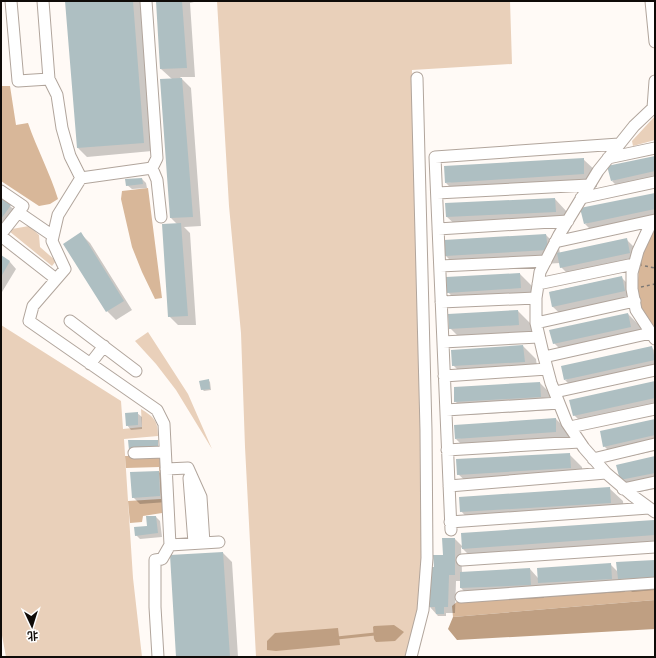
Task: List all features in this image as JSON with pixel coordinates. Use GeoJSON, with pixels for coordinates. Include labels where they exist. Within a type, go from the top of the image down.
{"type":"FeatureCollection","features":[{"type":"Feature","properties":{"kind":"street"},"geometry":{"type":"LineString","coordinates":[[11,1],[18,81],[49,79]]}},
{"type":"Feature","properties":{"kind":"street"},"geometry":{"type":"LineString","coordinates":[[43,1],[49,79],[57,95],[62,128],[70,156],[81,178]]}},
{"type":"Feature","properties":{"kind":"street"},"geometry":{"type":"LineString","coordinates":[[146,1],[157,158],[152,168],[156,180],[161,217]]}},
{"type":"Feature","properties":{"kind":"street"},"geometry":{"type":"LineString","coordinates":[[651,1],[654,18],[655,42]]}},
{"type":"Feature","properties":{"kind":"street"},"geometry":{"type":"LineString","coordinates":[[411,657],[423,610],[427,558],[426,430],[417,78]]}},
{"type":"Feature","properties":{"kind":"street"},"geometry":{"type":"LineString","coordinates":[[652,510],[623,489],[606,473],[593,459],[567,423],[544,357],[536,323],[536,298],[540,272],[555,242],[589,185],[598,171],[634,126],[654,108],[655,81]]}},
{"type":"Feature","properties":{"kind":"street"},"geometry":{"type":"LineString","coordinates":[[619,144],[435,157],[450,526],[652,510]]}},
{"type":"Feature","properties":{"kind":"street"},"geometry":{"type":"LineString","coordinates":[[608,158],[655,148]]}},
{"type":"Feature","properties":{"kind":"street"},"geometry":{"type":"LineString","coordinates":[[81,178],[152,168]]}},
{"type":"Feature","properties":{"kind":"street"},"geometry":{"type":"LineString","coordinates":[[81,178],[58,215],[52,241],[65,268],[33,306],[29,321],[157,410],[164,424],[170,545],[162,559],[155,560],[155,607],[158,657]]}},
{"type":"Feature","properties":{"kind":"street"},"geometry":{"type":"LineString","coordinates":[[581,198],[655,182]]}},
{"type":"Feature","properties":{"kind":"street"},"geometry":{"type":"LineString","coordinates":[[437,193],[589,185]]}},
{"type":"Feature","properties":{"kind":"street"},"geometry":{"type":"LineString","coordinates":[[1,191],[23,206],[1,235],[56,279]]}},
{"type":"Feature","properties":{"kind":"street"},"geometry":{"type":"LineString","coordinates":[[18,212],[53,236]]}},
{"type":"Feature","properties":{"kind":"street"},"geometry":{"type":"LineString","coordinates":[[438,229],[568,221]]}},
{"type":"Feature","properties":{"kind":"street"},"geometry":{"type":"LineString","coordinates":[[555,242],[654,221]]}},
{"type":"Feature","properties":{"kind":"street"},"geometry":{"type":"LineString","coordinates":[[544,357],[653,336],[636,310],[632,289],[632,273],[638,251],[654,221]]}},
{"type":"Feature","properties":{"kind":"street"},"geometry":{"type":"LineString","coordinates":[[440,266],[546,261]]}},
{"type":"Feature","properties":{"kind":"street"},"geometry":{"type":"LineString","coordinates":[[538,284],[634,264]]}},
{"type":"Feature","properties":{"kind":"street"},"geometry":{"type":"LineString","coordinates":[[441,302],[536,298]]}},
{"type":"Feature","properties":{"kind":"street"},"geometry":{"type":"LineString","coordinates":[[536,323],[635,301]]}},
{"type":"Feature","properties":{"kind":"street"},"geometry":{"type":"LineString","coordinates":[[70,321],[136,371]]}},
{"type":"Feature","properties":{"kind":"street"},"geometry":{"type":"LineString","coordinates":[[443,342],[540,337]]}},
{"type":"Feature","properties":{"kind":"street"},"geometry":{"type":"LineString","coordinates":[[90,364],[104,346]]}},
{"type":"Feature","properties":{"kind":"street"},"geometry":{"type":"LineString","coordinates":[[444,376],[547,369]]}},
{"type":"Feature","properties":{"kind":"street"},"geometry":{"type":"LineString","coordinates":[[555,392],[655,370]]}},
{"type":"Feature","properties":{"kind":"street"},"geometry":{"type":"LineString","coordinates":[[446,410],[559,403]]}},
{"type":"Feature","properties":{"kind":"street"},"geometry":{"type":"LineString","coordinates":[[570,427],[655,409]]}},
{"type":"Feature","properties":{"kind":"street"},"geometry":{"type":"LineString","coordinates":[[447,450],[580,442]]}},
{"type":"Feature","properties":{"kind":"street"},"geometry":{"type":"LineString","coordinates":[[593,459],[655,444]]}},
{"type":"Feature","properties":{"kind":"street"},"geometry":{"type":"LineString","coordinates":[[134,453],[165,452]]}},
{"type":"Feature","properties":{"kind":"street"},"geometry":{"type":"LineString","coordinates":[[166,469],[188,468],[201,497],[199,543]]}},
{"type":"Feature","properties":{"kind":"street"},"geometry":{"type":"LineString","coordinates":[[449,486],[606,473]]}},
{"type":"Feature","properties":{"kind":"street"},"geometry":{"type":"LineString","coordinates":[[623,489],[655,482]]}},
{"type":"Feature","properties":{"kind":"street"},"geometry":{"type":"LineString","coordinates":[[170,545],[219,542]]}},
{"type":"Feature","properties":{"kind":"street"},"geometry":{"type":"LineString","coordinates":[[462,560],[655,547]]}},
{"type":"Feature","properties":{"kind":"street"},"geometry":{"type":"LineString","coordinates":[[461,597],[655,583]]}},
{"type":"Feature","properties":{"kind":"path"},"geometry":{"type":"LineString","coordinates":[[632,289],[655,284]]}},
{"type":"Feature","properties":{"kind":"shaded area"},"geometry":{"type":"Polygon","coordinates":[[[217,1],[510,1],[512,64],[412,70],[423,544],[418,610],[405,657],[256,657],[245,447],[241,333],[229,206],[217,1]]]}},
{"type":"Feature","properties":{"kind":"shaded area"},"geometry":{"type":"Polygon","coordinates":[[[1,86],[10,86],[16,125],[28,123],[58,199],[50,204],[39,206],[1,181],[1,86]]]}},
{"type":"Feature","properties":{"kind":"shaded area"},"geometry":{"type":"Polygon","coordinates":[[[655,116],[655,140],[633,146],[632,141],[655,116]]]}},
{"type":"Feature","properties":{"kind":"shaded area"},"geometry":{"type":"Polygon","coordinates":[[[148,188],[162,298],[155,299],[132,247],[121,199],[122,191],[148,188]]]}},
{"type":"Feature","properties":{"kind":"shaded area"},"geometry":{"type":"Polygon","coordinates":[[[29,226],[39,235],[40,247],[56,261],[52,266],[9,231],[12,229],[29,226]]]}},
{"type":"Feature","properties":{"kind":"shaded area"},"geometry":{"type":"Polygon","coordinates":[[[655,229],[655,328],[643,312],[637,296],[639,265],[645,247],[655,229]]]}},
{"type":"Feature","properties":{"kind":"shaded area"},"geometry":{"type":"Polygon","coordinates":[[[1,325],[121,401],[123,429],[142,427],[141,409],[149,414],[156,423],[158,436],[124,439],[133,578],[142,657],[6,657],[1,630],[1,325]]]}},
{"type":"Feature","properties":{"kind":"shaded area"},"geometry":{"type":"Polygon","coordinates":[[[148,332],[188,394],[212,449],[176,390],[156,364],[135,341],[148,332]]]}},
{"type":"Feature","properties":{"kind":"shaded area"},"geometry":{"type":"Polygon","coordinates":[[[125,456],[157,456],[161,460],[164,509],[162,513],[143,516],[142,522],[130,523],[128,501],[161,499],[159,467],[126,468],[125,456]]]}},
{"type":"Feature","properties":{"kind":"shaded area"},"geometry":{"type":"Polygon","coordinates":[[[655,587],[655,600],[453,617],[452,606],[458,601],[655,587]]]}},
{"type":"Feature","properties":{"kind":"shaded area"},"geometry":{"type":"Polygon","coordinates":[[[655,600],[655,629],[457,640],[448,629],[453,617],[655,600]]]}},
{"type":"Feature","properties":{"kind":"shaded area"},"geometry":{"type":"Polygon","coordinates":[[[394,625],[404,632],[395,641],[376,642],[374,639],[374,626],[394,625]]]}},
{"type":"Feature","properties":{"kind":"shaded area"},"geometry":{"type":"Polygon","coordinates":[[[338,628],[340,645],[276,651],[267,650],[267,641],[275,633],[338,628]]]}},
{"type":"Feature","properties":{"kind":"building"},"geometry":{"type":"Polygon","coordinates":[[[65,1],[133,1],[144,143],[77,148],[65,1]]]}},
{"type":"Feature","properties":{"kind":"building"},"geometry":{"type":"Polygon","coordinates":[[[156,1],[182,1],[187,68],[160,69],[156,1]]]}},
{"type":"Feature","properties":{"kind":"building"},"geometry":{"type":"Polygon","coordinates":[[[182,78],[193,217],[170,218],[160,79],[182,78]]]}},
{"type":"Feature","properties":{"kind":"building"},"geometry":{"type":"Polygon","coordinates":[[[655,156],[655,171],[611,181],[607,166],[655,156]]]}},
{"type":"Feature","properties":{"kind":"building"},"geometry":{"type":"Polygon","coordinates":[[[584,158],[584,174],[445,183],[444,166],[584,158]]]}},
{"type":"Feature","properties":{"kind":"building"},"geometry":{"type":"Polygon","coordinates":[[[142,178],[143,184],[126,186],[125,179],[142,178]]]}},
{"type":"Feature","properties":{"kind":"building"},"geometry":{"type":"Polygon","coordinates":[[[655,193],[655,209],[584,224],[580,208],[655,193]]]}},
{"type":"Feature","properties":{"kind":"building"},"geometry":{"type":"Polygon","coordinates":[[[1,198],[11,205],[1,219],[1,198]]]}},
{"type":"Feature","properties":{"kind":"building"},"geometry":{"type":"Polygon","coordinates":[[[555,198],[556,212],[446,217],[445,203],[555,198]]]}},
{"type":"Feature","properties":{"kind":"building"},"geometry":{"type":"Polygon","coordinates":[[[181,223],[188,316],[168,317],[162,224],[181,223]]]}},
{"type":"Feature","properties":{"kind":"building"},"geometry":{"type":"Polygon","coordinates":[[[81,232],[124,301],[106,312],[63,244],[81,232]]]}},
{"type":"Feature","properties":{"kind":"building"},"geometry":{"type":"Polygon","coordinates":[[[546,234],[548,250],[445,256],[444,240],[546,234]]]}},
{"type":"Feature","properties":{"kind":"building"},"geometry":{"type":"Polygon","coordinates":[[[627,238],[630,253],[560,268],[557,253],[627,238]]]}},
{"type":"Feature","properties":{"kind":"building"},"geometry":{"type":"Polygon","coordinates":[[[1,255],[10,261],[1,277],[1,255]]]}},
{"type":"Feature","properties":{"kind":"building"},"geometry":{"type":"Polygon","coordinates":[[[520,273],[521,288],[447,293],[446,277],[520,273]]]}},
{"type":"Feature","properties":{"kind":"building"},"geometry":{"type":"Polygon","coordinates":[[[622,276],[625,291],[552,307],[549,292],[622,276]]]}},
{"type":"Feature","properties":{"kind":"building"},"geometry":{"type":"Polygon","coordinates":[[[518,310],[519,325],[449,329],[448,314],[518,310]]]}},
{"type":"Feature","properties":{"kind":"building"},"geometry":{"type":"Polygon","coordinates":[[[628,313],[631,327],[553,344],[549,330],[628,313]]]}},
{"type":"Feature","properties":{"kind":"building"},"geometry":{"type":"Polygon","coordinates":[[[523,345],[525,362],[452,366],[451,350],[523,345]]]}},
{"type":"Feature","properties":{"kind":"building"},"geometry":{"type":"Polygon","coordinates":[[[652,346],[655,360],[564,380],[561,366],[652,346]]]}},
{"type":"Feature","properties":{"kind":"building"},"geometry":{"type":"Polygon","coordinates":[[[209,379],[210,389],[201,390],[199,381],[209,379]]]}},
{"type":"Feature","properties":{"kind":"building"},"geometry":{"type":"Polygon","coordinates":[[[655,381],[655,398],[573,416],[569,400],[655,381]]]}},
{"type":"Feature","properties":{"kind":"building"},"geometry":{"type":"Polygon","coordinates":[[[540,382],[541,397],[454,402],[454,387],[540,382]]]}},
{"type":"Feature","properties":{"kind":"building"},"geometry":{"type":"Polygon","coordinates":[[[138,412],[138,425],[126,426],[125,413],[138,412]]]}},
{"type":"Feature","properties":{"kind":"building"},"geometry":{"type":"Polygon","coordinates":[[[556,418],[556,432],[455,439],[454,425],[556,418]]]}},
{"type":"Feature","properties":{"kind":"building"},"geometry":{"type":"Polygon","coordinates":[[[655,419],[655,435],[603,447],[600,431],[655,419]]]}},
{"type":"Feature","properties":{"kind":"building"},"geometry":{"type":"Polygon","coordinates":[[[128,440],[158,440],[158,449],[129,450],[128,440]]]}},
{"type":"Feature","properties":{"kind":"building"},"geometry":{"type":"Polygon","coordinates":[[[570,453],[571,468],[457,475],[456,459],[570,453]]]}},
{"type":"Feature","properties":{"kind":"building"},"geometry":{"type":"Polygon","coordinates":[[[655,456],[655,473],[620,480],[616,465],[655,456]]]}},
{"type":"Feature","properties":{"kind":"building"},"geometry":{"type":"Polygon","coordinates":[[[159,471],[160,496],[132,498],[130,472],[159,471]]]}},
{"type":"Feature","properties":{"kind":"building"},"geometry":{"type":"Polygon","coordinates":[[[610,487],[611,503],[460,512],[459,497],[610,487]]]}},
{"type":"Feature","properties":{"kind":"building"},"geometry":{"type":"Polygon","coordinates":[[[146,516],[156,516],[158,533],[135,536],[134,527],[147,526],[146,516]]]}},
{"type":"Feature","properties":{"kind":"building"},"geometry":{"type":"Polygon","coordinates":[[[654,520],[655,535],[462,549],[461,533],[654,520]]]}},
{"type":"Feature","properties":{"kind":"building"},"geometry":{"type":"Polygon","coordinates":[[[442,538],[455,538],[455,575],[449,575],[448,607],[444,607],[444,614],[436,614],[435,607],[429,607],[431,567],[434,567],[433,555],[443,555],[442,538]]]}},
{"type":"Feature","properties":{"kind":"building"},"geometry":{"type":"Polygon","coordinates":[[[223,552],[230,657],[176,657],[170,555],[223,552]]]}},
{"type":"Feature","properties":{"kind":"building"},"geometry":{"type":"Polygon","coordinates":[[[655,560],[655,577],[618,579],[616,562],[655,560]]]}},
{"type":"Feature","properties":{"kind":"building"},"geometry":{"type":"Polygon","coordinates":[[[611,563],[612,579],[538,583],[537,568],[611,563]]]}},
{"type":"Feature","properties":{"kind":"building"},"geometry":{"type":"Polygon","coordinates":[[[530,568],[531,585],[460,588],[460,572],[530,568]]]}},
{"type":"Feature","properties":{"kind":"waterway"},"geometry":{"type":"LineString","coordinates":[[337,638],[375,634]]}}]}
